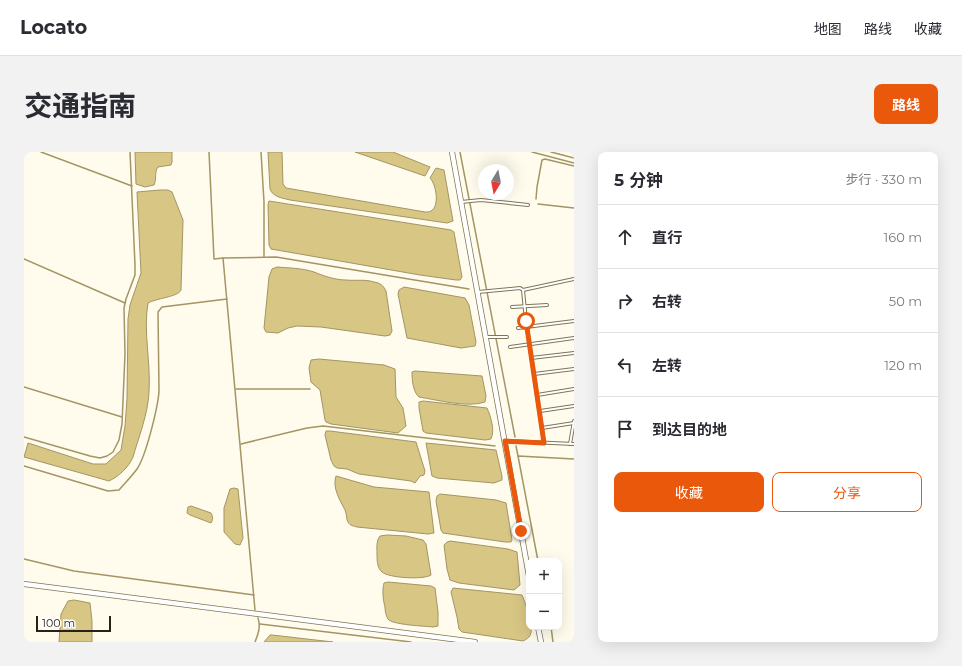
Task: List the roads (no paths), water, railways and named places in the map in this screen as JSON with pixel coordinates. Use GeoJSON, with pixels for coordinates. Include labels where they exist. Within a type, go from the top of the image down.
{"type":"FeatureCollection","features":[{"type":"Feature","properties":{"kind":"street"},"geometry":{"type":"LineString","coordinates":[[452,152],[526,559]]}},
{"type":"Feature","properties":{"kind":"street"},"geometry":{"type":"LineString","coordinates":[[24,584],[475,642]]}},
{"type":"Feature","properties":{"kind":"street"},"geometry":{"type":"LineString","coordinates":[[539,630],[541,642]]}},
{"type":"Feature","properties":{"kind":"lane"},"geometry":{"type":"LineString","coordinates":[[462,202],[481,200],[528,205]]}},
{"type":"Feature","properties":{"kind":"lane"},"geometry":{"type":"LineString","coordinates":[[478,292],[520,288],[524,290],[574,279]]}},
{"type":"Feature","properties":{"kind":"lane"},"geometry":{"type":"LineString","coordinates":[[524,290],[529,344],[544,443]]}},
{"type":"Feature","properties":{"kind":"lane"},"geometry":{"type":"LineString","coordinates":[[512,307],[547,305]]}},
{"type":"Feature","properties":{"kind":"lane"},"geometry":{"type":"LineString","coordinates":[[518,328],[574,321]]}},
{"type":"Feature","properties":{"kind":"lane"},"geometry":{"type":"LineString","coordinates":[[486,337],[507,337]]}},
{"type":"Feature","properties":{"kind":"lane"},"geometry":{"type":"LineString","coordinates":[[510,347],[574,338]]}},
{"type":"Feature","properties":{"kind":"lane"},"geometry":{"type":"LineString","coordinates":[[531,358],[574,353]]}},
{"type":"Feature","properties":{"kind":"lane"},"geometry":{"type":"LineString","coordinates":[[534,374],[574,369]]}},
{"type":"Feature","properties":{"kind":"lane"},"geometry":{"type":"LineString","coordinates":[[537,395],[574,390]]}},
{"type":"Feature","properties":{"kind":"lane"},"geometry":{"type":"LineString","coordinates":[[539,411],[574,406]]}},
{"type":"Feature","properties":{"kind":"lane"},"geometry":{"type":"LineString","coordinates":[[542,428],[574,422],[570,444]]}},
{"type":"Feature","properties":{"kind":"lane"},"geometry":{"type":"LineString","coordinates":[[505,441],[574,444]]}},
{"type":"Feature","properties":{"kind":"waterway"},"geometry":{"type":"LineString","coordinates":[[41,152],[132,186]]}},
{"type":"Feature","properties":{"kind":"waterway"},"geometry":{"type":"LineString","coordinates":[[24,437],[100,458],[113,452],[119,440],[122,424],[125,354],[124,308],[135,275],[130,152]]}},
{"type":"Feature","properties":{"kind":"waterway"},"geometry":{"type":"LineString","coordinates":[[209,152],[214,259],[223,258]]}},
{"type":"Feature","properties":{"kind":"waterway"},"geometry":{"type":"LineString","coordinates":[[261,152],[264,202],[264,257]]}},
{"type":"Feature","properties":{"kind":"waterway"},"geometry":{"type":"LineString","coordinates":[[460,152],[515,437]]}},
{"type":"Feature","properties":{"kind":"waterway"},"geometry":{"type":"LineString","coordinates":[[532,152],[574,163]]}},
{"type":"Feature","properties":{"kind":"waterway"},"geometry":{"type":"LineString","coordinates":[[551,152],[574,158]]}},
{"type":"Feature","properties":{"kind":"waterway"},"geometry":{"type":"LineString","coordinates":[[536,199],[542,160],[545,159],[574,166]]}},
{"type":"Feature","properties":{"kind":"waterway"},"geometry":{"type":"LineString","coordinates":[[538,204],[574,208]]}},
{"type":"Feature","properties":{"kind":"waterway"},"geometry":{"type":"LineString","coordinates":[[255,610],[223,258],[276,257],[469,289]]}},
{"type":"Feature","properties":{"kind":"waterway"},"geometry":{"type":"LineString","coordinates":[[24,259],[125,303]]}},
{"type":"Feature","properties":{"kind":"waterway"},"geometry":{"type":"LineString","coordinates":[[24,466],[108,491],[119,490],[135,472],[140,463],[148,443],[154,419],[159,391],[158,312],[162,307],[227,299]]}},
{"type":"Feature","properties":{"kind":"waterway"},"geometry":{"type":"LineString","coordinates":[[24,387],[122,417]]}},
{"type":"Feature","properties":{"kind":"waterway"},"geometry":{"type":"LineString","coordinates":[[236,389],[310,389]]}},
{"type":"Feature","properties":{"kind":"waterway"},"geometry":{"type":"LineString","coordinates":[[241,444],[307,428],[323,426],[495,446]]}},
{"type":"Feature","properties":{"kind":"waterway"},"geometry":{"type":"LineString","coordinates":[[516,446],[518,456]]}},
{"type":"Feature","properties":{"kind":"waterway"},"geometry":{"type":"LineString","coordinates":[[537,558],[518,456],[574,459]]}},
{"type":"Feature","properties":{"kind":"waterway"},"geometry":{"type":"LineString","coordinates":[[24,559],[74,571],[254,595]]}},
{"type":"Feature","properties":{"kind":"waterway"},"geometry":{"type":"LineString","coordinates":[[255,642],[259,627],[258,618]]}},
{"type":"Feature","properties":{"kind":"waterway"},"geometry":{"type":"LineString","coordinates":[[260,624],[411,642]]}},
{"type":"Feature","properties":{"kind":"waterway"},"geometry":{"type":"LineString","coordinates":[[551,630],[553,642]]}}]}
